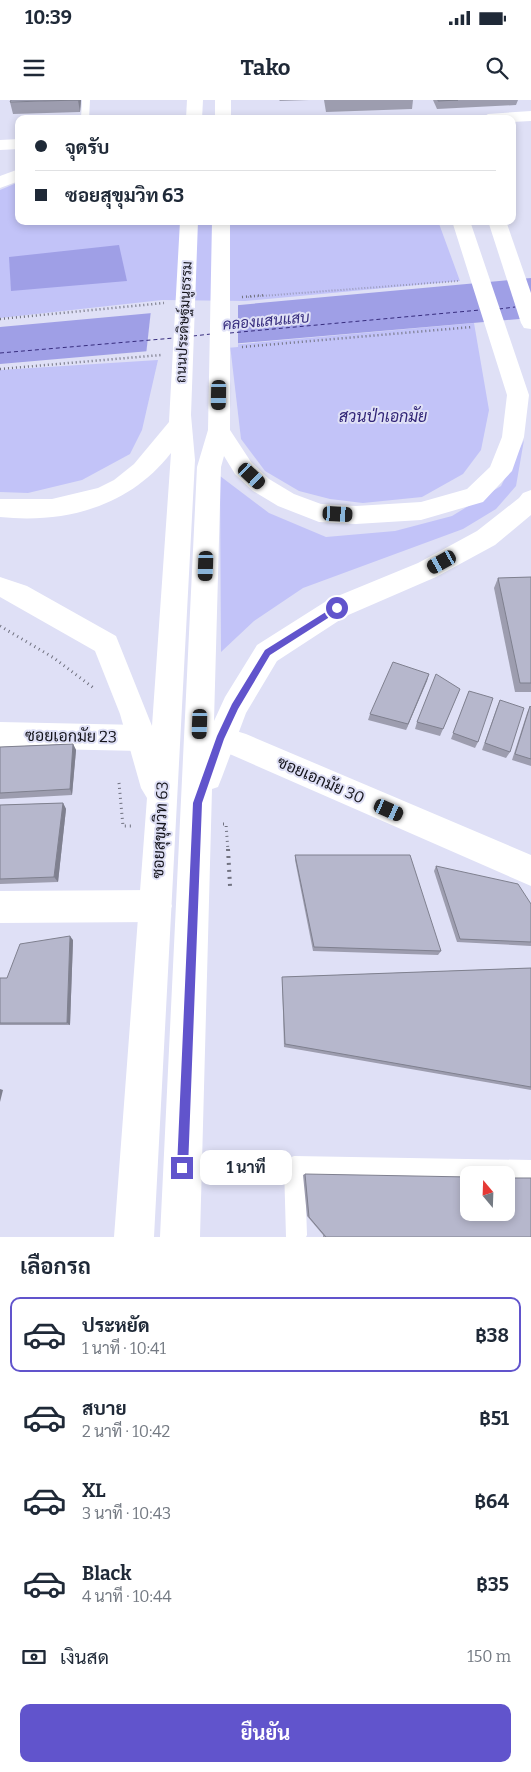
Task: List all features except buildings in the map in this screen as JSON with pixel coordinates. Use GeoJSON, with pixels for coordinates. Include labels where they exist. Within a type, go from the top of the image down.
{"type":"FeatureCollection","features":[{"type":"Feature","properties":{"kind":"main road"},"geometry":{"type":"LineString","coordinates":[[194,115],[195,100]]}},
{"type":"Feature","properties":{"kind":"main road"},"geometry":{"type":"LineString","coordinates":[[223,100],[223,115]]}},
{"type":"Feature","properties":{"kind":"main road"},"geometry":{"type":"LineString","coordinates":[[516,117],[531,116]]}},
{"type":"Feature","properties":{"kind":"main road"},"geometry":{"type":"LineString","coordinates":[[516,131],[531,130]]}},
{"type":"Feature","properties":{"kind":"main road"},"geometry":{"type":"LineString","coordinates":[[0,144],[15,144]]}},
{"type":"Feature","properties":{"kind":"main road"},"geometry":{"type":"LineString","coordinates":[[0,160],[15,159]]}},
{"type":"Feature","properties":{"kind":"main road"},"geometry":{"type":"LineString","coordinates":[[0,183],[15,176]]}},
{"type":"Feature","properties":{"kind":"main road","name":"ถนนประดิษฐ์มนูธรรม"},"geometry":{"type":"LineString","coordinates":[[180,419],[189,225]]}},
{"type":"Feature","properties":{"kind":"main road"},"geometry":{"type":"LineString","coordinates":[[180,1237],[198,803],[209,467],[219,422],[221,225]]}},
{"type":"Feature","properties":{"kind":"main road"},"geometry":{"type":"LineString","coordinates":[[219,422],[243,468],[261,485],[286,500],[318,513],[356,515],[421,511],[475,496],[500,471],[513,437],[518,395],[462,225]]}},
{"type":"Feature","properties":{"kind":"main road"},"geometry":{"type":"LineString","coordinates":[[498,225],[531,323]]}},
{"type":"Feature","properties":{"kind":"main road"},"geometry":{"type":"LineString","coordinates":[[0,508],[46,510],[95,499],[134,478],[158,454],[180,419]]}},
{"type":"Feature","properties":{"kind":"main road","name":"ซอยสุขุมวิท 63"},"geometry":{"type":"LineString","coordinates":[[134,1237],[183,460],[180,419]]}},
{"type":"Feature","properties":{"kind":"main road"},"geometry":{"type":"LineString","coordinates":[[198,803],[220,739],[235,706],[267,653],[337,608],[427,570],[486,538],[528,504],[531,499]]}},
{"type":"Feature","properties":{"kind":"main road"},"geometry":{"type":"LineString","coordinates":[[0,587],[18,593],[106,644],[134,714],[162,806]]}},
{"type":"Feature","properties":{"kind":"main road","name":"ซอยเอกมัย 23"},"geometry":{"type":"LineString","coordinates":[[0,735],[141,738]]}},
{"type":"Feature","properties":{"kind":"main road","name":"ซอยเอกมัย 30"},"geometry":{"type":"LineString","coordinates":[[220,739],[243,746],[531,872]]}},
{"type":"Feature","properties":{"kind":"main road"},"geometry":{"type":"LineString","coordinates":[[0,907],[156,906]]}},
{"type":"Feature","properties":{"kind":"lane"},"geometry":{"type":"LineString","coordinates":[[85,115],[86,100]]}},
{"type":"Feature","properties":{"kind":"lane"},"geometry":{"type":"LineString","coordinates":[[296,1236],[294,1166],[531,1170]]}},
{"type":"Feature","properties":{"kind":"path"},"geometry":{"type":"LineString","coordinates":[[233,298],[461,281]]}},
{"type":"Feature","properties":{"kind":"path"},"geometry":{"type":"LineString","coordinates":[[0,319],[173,302]]}},
{"type":"Feature","properties":{"kind":"path"},"geometry":{"type":"LineString","coordinates":[[236,348],[472,327]]}},
{"type":"Feature","properties":{"kind":"path"},"geometry":{"type":"LineString","coordinates":[[0,369],[167,354]]}},
{"type":"Feature","properties":{"kind":"path"},"geometry":{"type":"LineString","coordinates":[[0,626],[54,658],[100,693]]}},
{"type":"Feature","properties":{"kind":"path"},"geometry":{"type":"LineString","coordinates":[[118,783],[124,826]]}},
{"type":"Feature","properties":{"kind":"path"},"geometry":{"type":"LineString","coordinates":[[226,824],[230,886]]}},
{"type":"Feature","properties":{"kind":"green space"},"geometry":{"type":"Polygon","coordinates":[[[15,184],[15,225],[439,225],[460,281],[245,301],[162,300],[0,318],[0,190],[15,184]]]}},
{"type":"Feature","properties":{"kind":"green space","name":"สวนป่าเอกมัย"},"geometry":{"type":"Polygon","coordinates":[[[474,323],[489,410],[481,450],[463,474],[422,497],[363,503],[330,499],[299,491],[265,471],[241,439],[230,345],[474,323]]]}},
{"type":"Feature","properties":{"kind":"green space"},"geometry":{"type":"Polygon","coordinates":[[[158,360],[142,430],[130,454],[82,480],[28,493],[0,492],[0,370],[158,360]]]}},
{"type":"Feature","properties":{"kind":"green space"},"geometry":{"type":"Polygon","coordinates":[[[524,440],[516,486],[496,509],[463,529],[303,588],[254,621],[221,652],[220,476],[269,513],[326,537],[395,531],[452,516],[501,486],[524,440]]]}},
{"type":"Feature","properties":{"kind":"water"},"geometry":{"type":"Polygon","coordinates":[[[119,245],[127,281],[11,291],[9,257],[119,245]]]}},
{"type":"Feature","properties":{"kind":"water","name":"คลองแสนแสบ"},"geometry":{"type":"Polygon","coordinates":[[[531,278],[531,318],[0,364],[0,327],[531,278]]]}},
{"type":"Feature","properties":{"kind":"pier"},"geometry":{"type":"Polygon","coordinates":[[[238,302],[238,347],[146,355],[151,310],[238,302]]]}},
{"type":"Feature","properties":{"kind":"ferry route"},"geometry":{"type":"LineString","coordinates":[[499,309],[515,307]]}},
{"type":"Feature","properties":{"kind":"ferry route"},"geometry":{"type":"LineString","coordinates":[[230,333],[480,310]]}},
{"type":"Feature","properties":{"kind":"ferry route"},"geometry":{"type":"LineString","coordinates":[[193,336],[211,334]]}},
{"type":"Feature","properties":{"kind":"ferry route"},"geometry":{"type":"LineString","coordinates":[[0,353],[174,338]]}},
{"type":"Feature","properties":{"kind":"route"},"geometry":{"type":"LineString","coordinates":[[182,1168],[198,803],[220,739],[235,706],[267,653],[337,608]]}}]}
